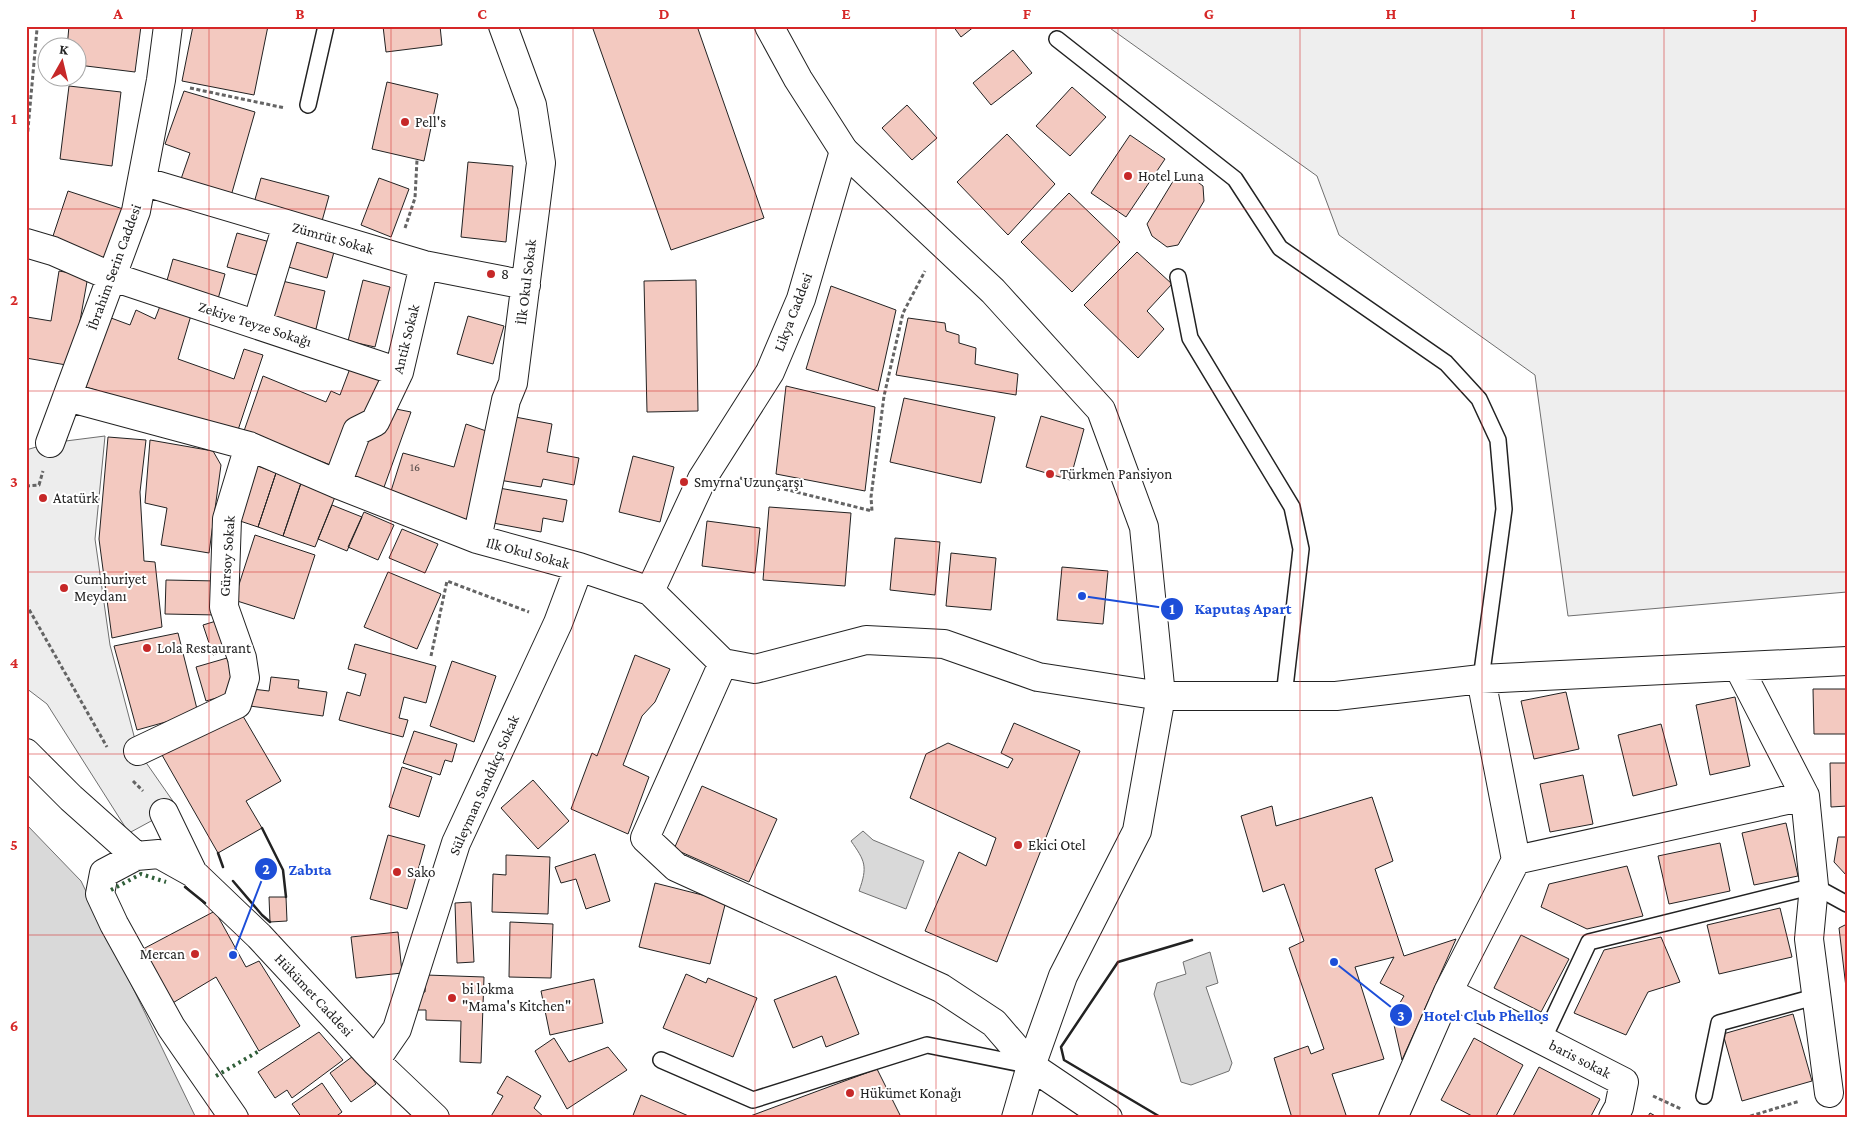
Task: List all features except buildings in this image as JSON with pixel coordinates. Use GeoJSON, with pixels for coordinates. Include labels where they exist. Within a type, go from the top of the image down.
{"type":"FeatureCollection","features":[{"type":"Feature","properties":{"kind":"street","name":"İbrahim Serin Caddesi"},"geometry":{"type":"LineString","coordinates":[[50,443],[110,276],[136,211],[161,80],[168,26]]}},
{"type":"Feature","properties":{"kind":"street","name":"İlk Okul Sokak"},"geometry":{"type":"LineString","coordinates":[[477,539],[506,400],[513,383],[541,163],[532,105],[503,26]]}},
{"type":"Feature","properties":{"kind":"street"},"geometry":{"type":"LineString","coordinates":[[769,26],[798,79],[844,151],[993,291],[1100,410],[1144,527],[1161,696],[1137,831],[1064,976],[1031,1066],[1016,1118]]}},
{"type":"Feature","properties":{"kind":"street","name":"Likya Caddesi"},"geometry":{"type":"LineString","coordinates":[[650,591],[707,470],[770,372],[800,299],[844,151]]}},
{"type":"Feature","properties":{"kind":"street","name":"Zümrüt Sokak"},"geometry":{"type":"LineString","coordinates":[[142,181],[394,257],[424,265],[526,285]]}},
{"type":"Feature","properties":{"kind":"street"},"geometry":{"type":"LineString","coordinates":[[257,324],[287,225]]}},
{"type":"Feature","properties":{"kind":"street","name":"Zekiye Teyze Sokağı"},"geometry":{"type":"LineString","coordinates":[[26,243],[53,251],[110,276],[399,372]]}},
{"type":"Feature","properties":{"kind":"street","name":"Antik Sokak"},"geometry":{"type":"LineString","coordinates":[[337,484],[357,431],[375,422],[399,372],[424,265]]}},
{"type":"Feature","properties":{"kind":"street","name":"Ilk Okul Sokak"},"geometry":{"type":"LineString","coordinates":[[67,397],[249,446],[337,484],[477,539],[579,567],[650,591]]}},
{"type":"Feature","properties":{"kind":"street","name":"Gürsoy Sokak"},"geometry":{"type":"LineString","coordinates":[[138,751],[237,704],[245,678],[242,658],[224,607],[227,519],[249,446]]}},
{"type":"Feature","properties":{"kind":"street","name":"Süleyman Sandıkçı Sokak"},"geometry":{"type":"LineString","coordinates":[[375,1060],[397,1029],[456,843],[558,623],[579,567]]}},
{"type":"Feature","properties":{"kind":"street"},"geometry":{"type":"LineString","coordinates":[[650,591],[723,663],[754,669],[866,640],[944,644],[1038,677],[1161,696],[1336,696],[1481,679],[1739,668],[1847,661]]}},
{"type":"Feature","properties":{"kind":"street"},"geometry":{"type":"LineString","coordinates":[[723,663],[645,838],[676,867],[941,988],[994,1023],[1031,1066],[1108,1118]]}},
{"type":"Feature","properties":{"kind":"street"},"geometry":{"type":"LineString","coordinates":[[1739,668],[1805,796],[1814,886],[1809,939],[1818,996],[1829,1093]]}},
{"type":"Feature","properties":{"kind":"street"},"geometry":{"type":"LineString","coordinates":[[1394,1118],[1448,992],[1516,860],[1481,679]]}},
{"type":"Feature","properties":{"kind":"street"},"geometry":{"type":"LineString","coordinates":[[26,753],[136,856]]}},
{"type":"Feature","properties":{"kind":"street"},"geometry":{"type":"LineString","coordinates":[[1516,860],[1805,796]]}},
{"type":"Feature","properties":{"kind":"street"},"geometry":{"type":"LineString","coordinates":[[164,813],[193,873]]}},
{"type":"Feature","properties":{"kind":"street"},"geometry":{"type":"LineString","coordinates":[[193,873],[159,854],[136,856],[104,873],[100,894],[114,924],[171,1027],[234,1118]]}},
{"type":"Feature","properties":{"kind":"street","name":"Hükümet Caddesi"},"geometry":{"type":"LineString","coordinates":[[193,873],[259,936],[375,1060],[435,1118]]}},
{"type":"Feature","properties":{"kind":"street","name":"baris sokak"},"geometry":{"type":"LineString","coordinates":[[1448,992],[1624,1082],[1618,1107],[1613,1118]]}},
{"type":"Feature","properties":{"kind":"lane"},"geometry":{"type":"LineString","coordinates":[[308,105],[326,26]]}},
{"type":"Feature","properties":{"kind":"lane"},"geometry":{"type":"LineString","coordinates":[[1057,39],[1235,180],[1280,248],[1446,363],[1479,399],[1498,440],[1504,509],[1481,679]]}},
{"type":"Feature","properties":{"kind":"lane"},"geometry":{"type":"LineString","coordinates":[[1178,277],[1190,338],[1292,507],[1301,548],[1284,696]]}},
{"type":"Feature","properties":{"kind":"lane"},"geometry":{"type":"LineString","coordinates":[[1543,1040],[1589,942],[1814,886],[1847,904]]}},
{"type":"Feature","properties":{"kind":"lane"},"geometry":{"type":"LineString","coordinates":[[1704,1096],[1719,1023],[1818,996]]}},
{"type":"Feature","properties":{"kind":"lane"},"geometry":{"type":"LineString","coordinates":[[661,1060],[752,1100],[927,1045],[1031,1066]]}},
{"type":"Feature","properties":{"kind":"path"},"geometry":{"type":"LineString","coordinates":[[26,151],[37,29]]}},
{"type":"Feature","properties":{"kind":"path"},"geometry":{"type":"LineString","coordinates":[[161,80],[210,93],[288,108],[308,105]]}},
{"type":"Feature","properties":{"kind":"path"},"geometry":{"type":"LineString","coordinates":[[394,257],[415,198],[417,160]]}},
{"type":"Feature","properties":{"kind":"path"},"geometry":{"type":"LineString","coordinates":[[707,470],[872,511],[884,396],[903,313],[941,242]]}},
{"type":"Feature","properties":{"kind":"path"},"geometry":{"type":"LineString","coordinates":[[431,656],[447,580],[558,623]]}},
{"type":"Feature","properties":{"kind":"path"},"geometry":{"type":"LineString","coordinates":[[26,604],[28,612],[110,754]]}},
{"type":"Feature","properties":{"kind":"path"},"geometry":{"type":"LineString","coordinates":[[129,777],[164,813]]}},
{"type":"Feature","properties":{"kind":"path"},"geometry":{"type":"LineString","coordinates":[[1624,1082],[1683,1110]]}},
{"type":"Feature","properties":{"kind":"path"},"geometry":{"type":"LineString","coordinates":[[1744,1118],[1829,1093]]}},
{"type":"Feature","properties":{"kind":"shaded area"},"geometry":{"type":"Polygon","coordinates":[[[1107,26],[1847,26],[1847,592],[1568,616],[1535,375],[1339,235],[1317,176],[1107,26]]]}},
{"type":"Feature","properties":{"kind":"shaded area","name":"Cumhuriyet Meydanı"},"geometry":{"type":"Polygon","coordinates":[[[105,436],[95,539],[110,645],[138,751],[177,807],[129,833],[47,704],[26,688],[26,450],[50,443],[105,436]]]}},
{"type":"Feature","properties":{"kind":"shaded area"},"geometry":{"type":"Polygon","coordinates":[[[26,824],[81,881],[196,1118],[26,1118],[26,824]]]}},
{"type":"Feature","properties":{"kind":"shaded area"},"geometry":{"type":"Polygon","coordinates":[[[863,831],[873,840],[924,861],[906,909],[859,891],[864,875],[864,864],[851,841],[863,831]]]}},
{"type":"Feature","properties":{"kind":"shaded area"},"geometry":{"type":"Polygon","coordinates":[[[1210,952],[1218,983],[1206,987],[1232,1063],[1229,1071],[1191,1085],[1181,1082],[1154,994],[1157,983],[1186,974],[1183,962],[1210,952]]]}},
{"type":"Feature","properties":{"kind":"hedge"},"geometry":{"type":"LineString","coordinates":[[111,890],[141,874],[166,882]]}},
{"type":"Feature","properties":{"kind":"hedge"},"geometry":{"type":"LineString","coordinates":[[216,1076],[259,1051]]}},
{"type":"Feature","properties":{"kind":"wall"},"geometry":{"type":"LineString","coordinates":[[262,828],[283,870],[286,897]]}},
{"type":"Feature","properties":{"kind":"wall"},"geometry":{"type":"LineString","coordinates":[[218,853],[223,867]]}},
{"type":"Feature","properties":{"kind":"wall"},"geometry":{"type":"LineString","coordinates":[[233,881],[270,922]]}},
{"type":"Feature","properties":{"kind":"wall"},"geometry":{"type":"LineString","coordinates":[[185,887],[205,903]]}},
{"type":"Feature","properties":{"kind":"wall"},"geometry":{"type":"LineString","coordinates":[[1162,1118],[1064,1060],[1061,1047],[1118,962],[1192,940]]}},
{"type":"Feature","properties":{"kind":"place","name":"Pell's"},"geometry":{"type":"Point","coordinates":[405,122]}},
{"type":"Feature","properties":{"kind":"place","name":"Hotel Luna"},"geometry":{"type":"Point","coordinates":[1128,176]}},
{"type":"Feature","properties":{"kind":"place","name":"8"},"geometry":{"type":"Point","coordinates":[491,274]}},
{"type":"Feature","properties":{"kind":"place","name":"Türkmen Pansiyon"},"geometry":{"type":"Point","coordinates":[1050,474]}},
{"type":"Feature","properties":{"kind":"place","name":"Smyrna Uzunçarşı"},"geometry":{"type":"Point","coordinates":[684,482]}},
{"type":"Feature","properties":{"kind":"place","name":"Atatürk"},"geometry":{"type":"Point","coordinates":[43,498]}},
{"type":"Feature","properties":{"kind":"place","name":"Cumhuriyet Meydanı"},"geometry":{"type":"Point","coordinates":[64,588]}},
{"type":"Feature","properties":{"kind":"place","name":"Kaputaş Apart"},"geometry":{"type":"Point","coordinates":[1082,596]}},
{"type":"Feature","properties":{"kind":"place","name":"Lola Restaurant"},"geometry":{"type":"Point","coordinates":[147,648]}},
{"type":"Feature","properties":{"kind":"place","name":"Ekici Otel"},"geometry":{"type":"Point","coordinates":[1018,845]}},
{"type":"Feature","properties":{"kind":"place","name":"Sako"},"geometry":{"type":"Point","coordinates":[397,872]}},
{"type":"Feature","properties":{"kind":"place","name":"Mercan"},"geometry":{"type":"Point","coordinates":[195,954]}},
{"type":"Feature","properties":{"kind":"place","name":"Zabıta"},"geometry":{"type":"Point","coordinates":[233,955]}},
{"type":"Feature","properties":{"kind":"place","name":"Hotel Club Phellos"},"geometry":{"type":"Point","coordinates":[1334,962]}},
{"type":"Feature","properties":{"kind":"place","name":"bi lokma \"Mama's Kitchen\""},"geometry":{"type":"Point","coordinates":[452,998]}},
{"type":"Feature","properties":{"kind":"place","name":"Hükümet Konağı"},"geometry":{"type":"Point","coordinates":[850,1093]}}]}
